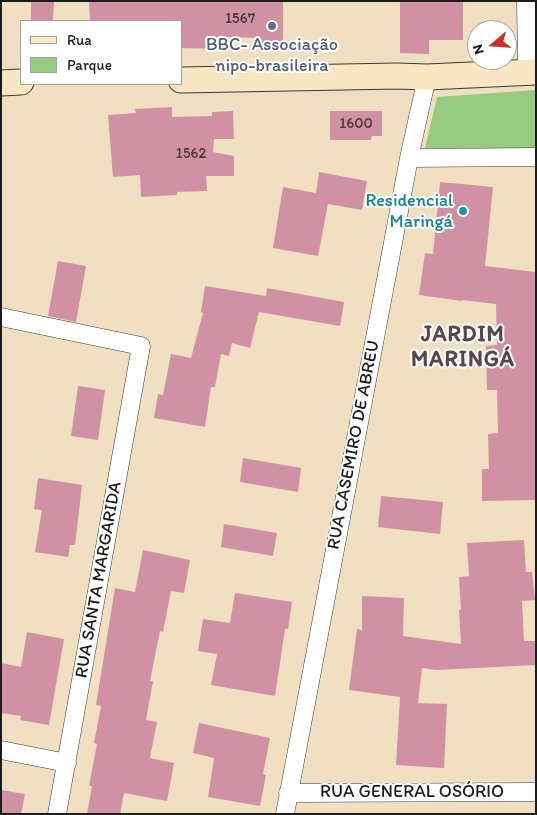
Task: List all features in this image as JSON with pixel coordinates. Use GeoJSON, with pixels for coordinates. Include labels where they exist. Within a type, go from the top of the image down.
{"type":"FeatureCollection","features":[{"type":"Feature","properties":{"kind":"street"},"geometry":{"type":"LineString","coordinates":[[182,80],[397,76],[427,78],[531,72],[526,1]]}},
{"type":"Feature","properties":{"kind":"street","name":"RUA CASEMIRO DE ABREU"},"geometry":{"type":"LineString","coordinates":[[285,814],[409,158],[427,78]]}},
{"type":"Feature","properties":{"kind":"street"},"geometry":{"type":"LineString","coordinates":[[1,82],[20,82]]}},
{"type":"Feature","properties":{"kind":"street"},"geometry":{"type":"LineString","coordinates":[[409,158],[536,157]]}},
{"type":"Feature","properties":{"kind":"street","name":"RUA SANTA MARGARIDA"},"geometry":{"type":"LineString","coordinates":[[1,318],[140,346],[57,814]]}},
{"type":"Feature","properties":{"kind":"street"},"geometry":{"type":"LineString","coordinates":[[1,750],[67,763]]}},
{"type":"Feature","properties":{"kind":"street","name":"RUA GENERAL OSÓRIO"},"geometry":{"type":"LineString","coordinates":[[288,793],[536,792]]}},
{"type":"Feature","properties":{"kind":"green space"},"geometry":{"type":"Polygon","coordinates":[[[536,90],[536,148],[425,148],[437,97],[536,90]]]}},
{"type":"Feature","properties":{"kind":"building"},"geometry":{"type":"Polygon","coordinates":[[[31,1],[54,1],[53,20],[31,20],[31,1]]]}},
{"type":"Feature","properties":{"kind":"building"},"geometry":{"type":"Polygon","coordinates":[[[89,1],[283,1],[283,42],[261,42],[261,38],[224,37],[224,49],[182,48],[182,20],[90,20],[89,1]]]}},
{"type":"Feature","properties":{"kind":"building"},"geometry":{"type":"Polygon","coordinates":[[[400,1],[463,1],[463,40],[429,40],[429,54],[400,53],[400,1]]]}},
{"type":"Feature","properties":{"kind":"building"},"geometry":{"type":"Polygon","coordinates":[[[172,107],[172,117],[212,116],[212,112],[233,111],[234,139],[214,139],[213,152],[234,156],[234,176],[206,176],[207,191],[177,192],[177,195],[141,197],[140,175],[113,177],[108,115],[136,113],[135,109],[172,107]]]}},
{"type":"Feature","properties":{"kind":"building"},"geometry":{"type":"Polygon","coordinates":[[[330,111],[382,111],[382,136],[372,136],[371,140],[330,140],[330,111]]]}},
{"type":"Feature","properties":{"kind":"building"},"geometry":{"type":"Polygon","coordinates":[[[319,172],[367,181],[362,210],[328,204],[318,256],[273,248],[283,187],[316,193],[319,172]]]}},
{"type":"Feature","properties":{"kind":"building"},"geometry":{"type":"Polygon","coordinates":[[[440,182],[493,187],[485,266],[536,272],[536,500],[482,501],[482,469],[489,469],[488,434],[498,433],[497,390],[487,390],[486,346],[497,345],[496,304],[419,295],[425,253],[433,254],[440,182]]]}},
{"type":"Feature","properties":{"kind":"building"},"geometry":{"type":"Polygon","coordinates":[[[58,261],[86,266],[76,322],[48,316],[58,261]]]}},
{"type":"Feature","properties":{"kind":"building"},"geometry":{"type":"Polygon","coordinates":[[[205,286],[266,296],[267,288],[344,302],[340,326],[259,312],[250,348],[232,343],[229,356],[221,354],[215,387],[211,387],[205,427],[154,418],[158,394],[163,395],[171,354],[191,358],[203,313],[201,312],[205,286]]]}},
{"type":"Feature","properties":{"kind":"building"},"geometry":{"type":"Polygon","coordinates":[[[78,386],[105,390],[98,440],[71,436],[78,386]]]}},
{"type":"Feature","properties":{"kind":"building"},"geometry":{"type":"Polygon","coordinates":[[[243,458],[301,468],[298,492],[240,482],[243,458]]]}},
{"type":"Feature","properties":{"kind":"building"},"geometry":{"type":"Polygon","coordinates":[[[38,478],[82,485],[75,545],[70,545],[68,557],[35,552],[42,510],[34,509],[38,478]]]}},
{"type":"Feature","properties":{"kind":"building"},"geometry":{"type":"Polygon","coordinates":[[[381,496],[443,502],[440,534],[378,527],[381,496]]]}},
{"type":"Feature","properties":{"kind":"building"},"geometry":{"type":"Polygon","coordinates":[[[224,524],[277,533],[273,556],[221,547],[224,524]]]}},
{"type":"Feature","properties":{"kind":"building"},"geometry":{"type":"Polygon","coordinates":[[[524,540],[526,572],[532,572],[535,600],[522,601],[524,641],[536,641],[536,665],[437,670],[422,668],[418,703],[447,704],[444,768],[396,765],[400,697],[349,690],[357,629],[362,630],[362,596],[404,598],[403,636],[461,644],[459,577],[469,576],[467,543],[524,540]]]}},
{"type":"Feature","properties":{"kind":"building"},"geometry":{"type":"Polygon","coordinates":[[[143,550],[190,560],[184,593],[171,591],[163,632],[160,631],[150,681],[153,681],[146,720],[157,722],[150,758],[174,763],[167,801],[124,793],[120,814],[87,814],[92,786],[89,786],[97,744],[94,743],[101,706],[96,705],[115,588],[135,592],[143,550]]]}},
{"type":"Feature","properties":{"kind":"building"},"geometry":{"type":"Polygon","coordinates":[[[235,593],[292,602],[288,629],[285,629],[275,696],[211,685],[217,654],[198,651],[203,619],[230,623],[235,593]]]}},
{"type":"Feature","properties":{"kind":"building"},"geometry":{"type":"Polygon","coordinates":[[[27,632],[64,639],[49,725],[20,720],[21,716],[1,713],[1,663],[21,667],[27,632]]]}},
{"type":"Feature","properties":{"kind":"building"},"geometry":{"type":"Polygon","coordinates":[[[199,723],[270,738],[263,774],[266,775],[260,806],[208,797],[214,758],[193,753],[199,723]]]}},
{"type":"Feature","properties":{"kind":"building"},"geometry":{"type":"Polygon","coordinates":[[[1,790],[25,794],[21,814],[1,814],[1,790]]]}},
{"type":"Feature","properties":{"kind":"place","name":"BBC- Associação nipo-brasileira"},"geometry":{"type":"Point","coordinates":[272,26]}},
{"type":"Feature","properties":{"kind":"place","name":"Residencial Maringá"},"geometry":{"type":"Point","coordinates":[463,211]}},
{"type":"Feature","properties":{"kind":"district","name":"JARDIM MARINGÁ"},"geometry":{"type":"Point","coordinates":[463,348]}}]}
